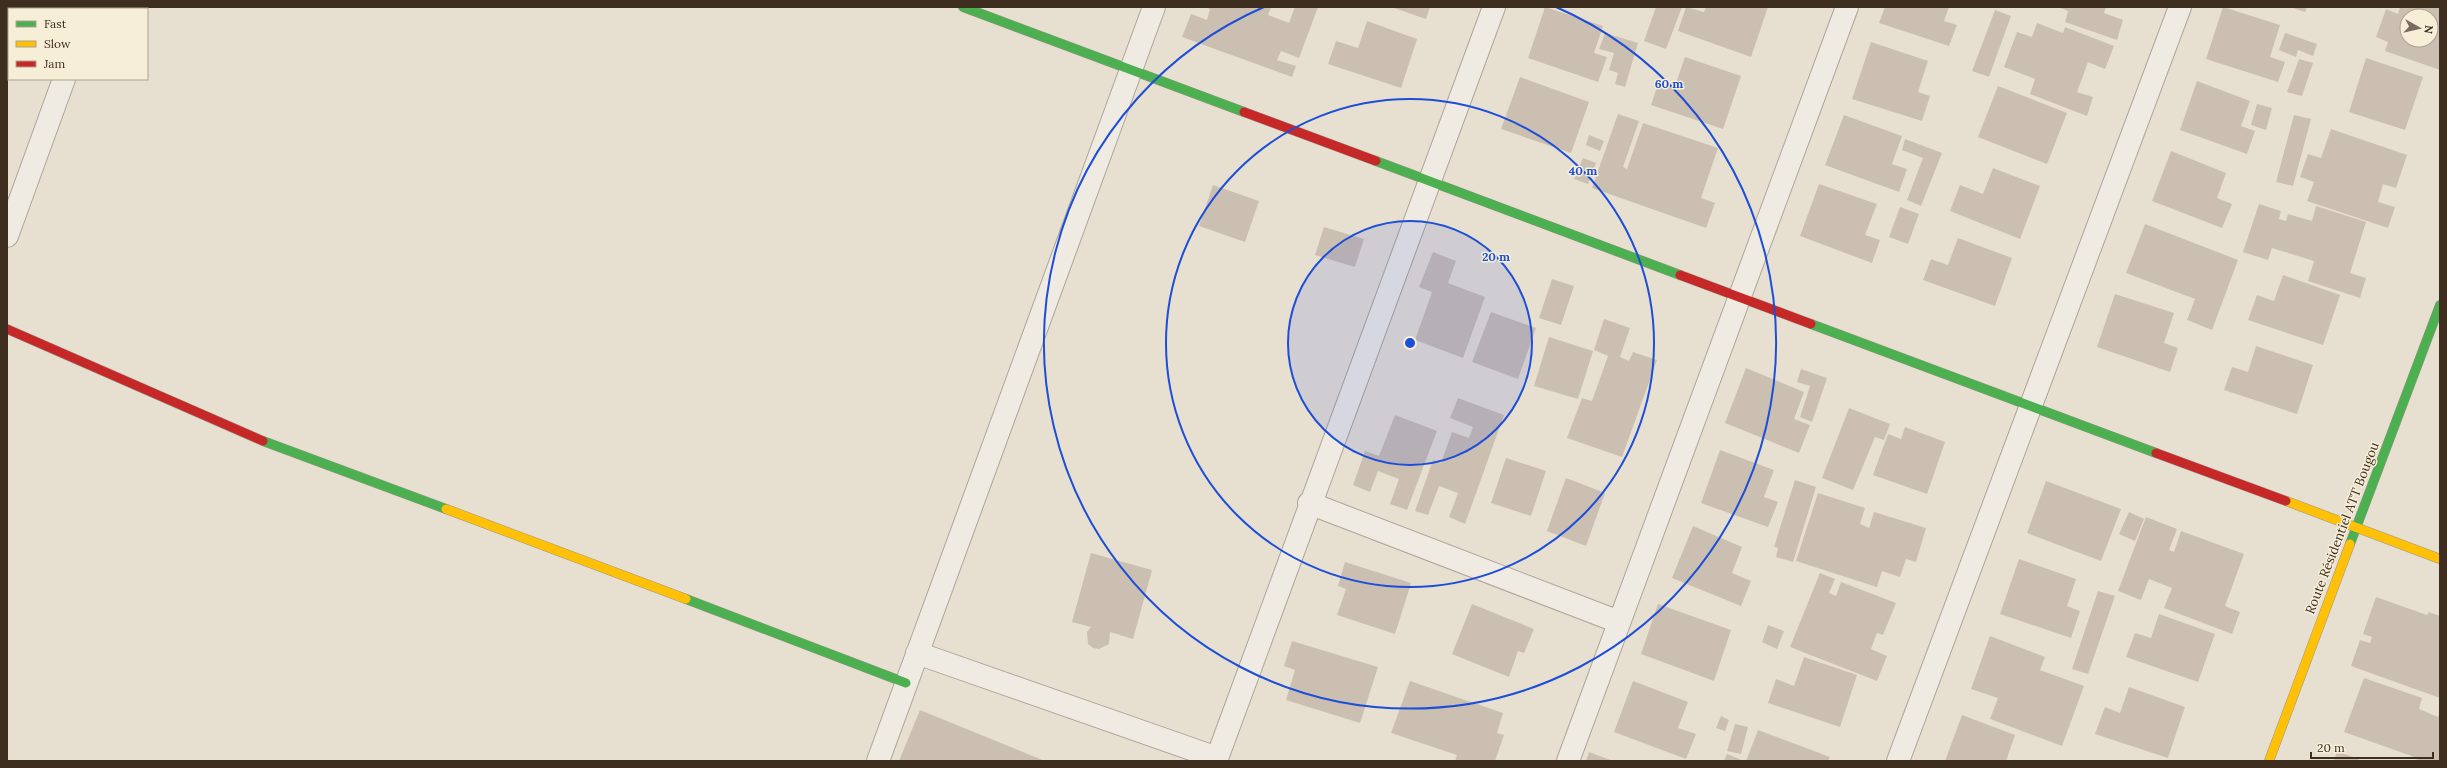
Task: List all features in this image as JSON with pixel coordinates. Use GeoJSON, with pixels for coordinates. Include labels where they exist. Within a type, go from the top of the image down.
{"type":"FeatureCollection","features":[{"type":"Feature","properties":{"kind":"street"},"geometry":{"type":"LineString","coordinates":[[962,7],[2440,559]]}},
{"type":"Feature","properties":{"kind":"street"},"geometry":{"type":"LineString","coordinates":[[878,761],[1154,7]]}},
{"type":"Feature","properties":{"kind":"street"},"geometry":{"type":"LineString","coordinates":[[917,653],[1216,759],[1428,181],[1494,7]]}},
{"type":"Feature","properties":{"kind":"street"},"geometry":{"type":"LineString","coordinates":[[1568,761],[1738,297],[1847,7]]}},
{"type":"Feature","properties":{"kind":"street"},"geometry":{"type":"LineString","coordinates":[[1898,761],[2180,7]]}},
{"type":"Feature","properties":{"kind":"street"},"geometry":{"type":"LineString","coordinates":[[7,236],[64,80]]}},
{"type":"Feature","properties":{"kind":"street","name":"Route Résidentiel ATT Bougou"},"geometry":{"type":"LineString","coordinates":[[2269,761],[2440,305]]}},
{"type":"Feature","properties":{"kind":"street"},"geometry":{"type":"LineString","coordinates":[[7,329],[282,449],[599,566],[906,683]]}},
{"type":"Feature","properties":{"kind":"street"},"geometry":{"type":"LineString","coordinates":[[1309,503],[1619,622]]}},
{"type":"Feature","properties":{"kind":"building"},"geometry":{"type":"Polygon","coordinates":[[[1205,7],[1271,7],[1268,15],[1289,23],[1295,7],[1318,7],[1299,58],[1281,51],[1277,60],[1296,66],[1292,77],[1182,37],[1191,14],[1207,20],[1210,9],[1205,7]]]}},
{"type":"Feature","properties":{"kind":"building"},"geometry":{"type":"Polygon","coordinates":[[[1391,7],[1430,7],[1426,19],[1391,7]]]}},
{"type":"Feature","properties":{"kind":"building"},"geometry":{"type":"Polygon","coordinates":[[[1545,7],[1603,26],[1594,53],[1607,57],[1598,82],[1528,58],[1545,7]]]}},
{"type":"Feature","properties":{"kind":"building"},"geometry":{"type":"Polygon","coordinates":[[[1656,7],[1682,7],[1666,49],[1644,41],[1656,7]]]}},
{"type":"Feature","properties":{"kind":"building"},"geometry":{"type":"Polygon","coordinates":[[[1686,7],[1704,12],[1706,7],[1768,7],[1751,57],[1678,31],[1686,7]]]}},
{"type":"Feature","properties":{"kind":"building"},"geometry":{"type":"Polygon","coordinates":[[[1885,7],[1949,7],[1944,21],[1957,25],[1949,46],[1879,23],[1885,7]]]}},
{"type":"Feature","properties":{"kind":"building"},"geometry":{"type":"Polygon","coordinates":[[[2058,7],[2106,7],[2104,13],[2123,20],[2117,40],[2065,22],[2068,11],[2058,7]]]}},
{"type":"Feature","properties":{"kind":"building"},"geometry":{"type":"Polygon","coordinates":[[[2223,7],[2280,25],[2270,57],[2285,62],[2278,82],[2206,59],[2223,7]]]}},
{"type":"Feature","properties":{"kind":"building"},"geometry":{"type":"Polygon","coordinates":[[[2290,7],[2307,7],[2305,12],[2290,7]]]}},
{"type":"Feature","properties":{"kind":"building"},"geometry":{"type":"Polygon","coordinates":[[[2440,7],[2440,70],[2385,51],[2388,42],[2376,37],[2386,9],[2398,14],[2399,10],[2399,48],[2439,48],[2439,8],[2400,8],[2440,7]]]}},
{"type":"Feature","properties":{"kind":"building"},"geometry":{"type":"Polygon","coordinates":[[[1995,10],[2011,16],[1989,77],[1972,71],[1995,10]]]}},
{"type":"Feature","properties":{"kind":"building"},"geometry":{"type":"Polygon","coordinates":[[[1367,21],[1417,39],[1401,88],[1328,64],[1336,41],[1358,48],[1367,21]]]}},
{"type":"Feature","properties":{"kind":"building"},"geometry":{"type":"Polygon","coordinates":[[[2037,23],[2063,33],[2065,27],[2114,46],[2105,69],[2088,62],[2077,92],[2093,97],[2087,116],[2030,94],[2035,79],[2004,67],[2017,32],[2032,37],[2037,23]]]}},
{"type":"Feature","properties":{"kind":"building"},"geometry":{"type":"Polygon","coordinates":[[[1605,33],[1638,43],[1625,87],[1615,84],[1618,73],[1609,70],[1614,53],[1599,49],[1605,33]]]}},
{"type":"Feature","properties":{"kind":"building"},"geometry":{"type":"Polygon","coordinates":[[[2285,33],[2317,44],[2313,56],[2298,50],[2296,57],[2279,50],[2285,33]]]}},
{"type":"Feature","properties":{"kind":"building"},"geometry":{"type":"Polygon","coordinates":[[[1871,42],[1928,61],[1918,92],[1930,96],[1922,121],[1852,99],[1871,42]]]}},
{"type":"Feature","properties":{"kind":"building"},"geometry":{"type":"Polygon","coordinates":[[[1685,57],[1741,76],[1723,129],[1651,105],[1659,81],[1675,86],[1685,57]]]}},
{"type":"Feature","properties":{"kind":"building"},"geometry":{"type":"Polygon","coordinates":[[[2366,58],[2423,77],[2405,130],[2349,112],[2366,58]]]}},
{"type":"Feature","properties":{"kind":"building"},"geometry":{"type":"Polygon","coordinates":[[[2299,59],[2313,63],[2302,96],[2287,92],[2299,59]]]}},
{"type":"Feature","properties":{"kind":"building"},"geometry":{"type":"Polygon","coordinates":[[[1520,77],[1589,102],[1571,153],[1501,129],[1520,77]]]}},
{"type":"Feature","properties":{"kind":"building"},"geometry":{"type":"Polygon","coordinates":[[[2197,81],[2250,101],[2241,126],[2255,131],[2247,154],[2180,130],[2197,81]]]}},
{"type":"Feature","properties":{"kind":"building"},"geometry":{"type":"Polygon","coordinates":[[[1998,86],[2067,113],[2047,164],[1978,137],[1998,86]]]}},
{"type":"Feature","properties":{"kind":"building"},"geometry":{"type":"Polygon","coordinates":[[[2257,104],[2272,108],[2266,130],[2251,125],[2257,104]]]}},
{"type":"Feature","properties":{"kind":"building"},"geometry":{"type":"Polygon","coordinates":[[[1618,114],[1639,121],[1623,167],[1627,169],[1643,123],[1718,148],[1701,198],[1715,203],[1706,228],[1592,188],[1618,114]]]}},
{"type":"Feature","properties":{"kind":"building"},"geometry":{"type":"Polygon","coordinates":[[[1844,115],[1902,136],[1892,164],[1907,169],[1899,192],[1825,165],[1844,115]]]}},
{"type":"Feature","properties":{"kind":"building"},"geometry":{"type":"Polygon","coordinates":[[[2294,115],[2311,119],[2293,186],[2276,182],[2294,115]]]}},
{"type":"Feature","properties":{"kind":"building"},"geometry":{"type":"Polygon","coordinates":[[[2331,129],[2407,155],[2396,188],[2383,184],[2378,202],[2395,207],[2388,228],[2307,201],[2314,182],[2300,177],[2308,154],[2321,158],[2331,129]]]}},
{"type":"Feature","properties":{"kind":"building"},"geometry":{"type":"Polygon","coordinates":[[[1589,135],[1604,141],[1600,151],[1586,145],[1589,135]]]}},
{"type":"Feature","properties":{"kind":"building"},"geometry":{"type":"Polygon","coordinates":[[[1905,139],[1942,153],[1921,206],[1907,200],[1923,158],[1902,150],[1905,139]]]}},
{"type":"Feature","properties":{"kind":"building"},"geometry":{"type":"Polygon","coordinates":[[[2171,151],[2226,173],[2217,198],[2232,204],[2222,228],[2152,201],[2171,151]]]}},
{"type":"Feature","properties":{"kind":"building"},"geometry":{"type":"Polygon","coordinates":[[[1583,158],[1596,163],[1588,184],[1574,179],[1583,158]]]}},
{"type":"Feature","properties":{"kind":"building"},"geometry":{"type":"Polygon","coordinates":[[[1993,168],[2040,186],[2020,239],[1950,211],[1960,185],[1983,194],[1993,168]]]}},
{"type":"Feature","properties":{"kind":"building"},"geometry":{"type":"Polygon","coordinates":[[[1819,184],[1877,204],[1865,235],[1880,240],[1872,263],[1800,236],[1819,184]]]}},
{"type":"Feature","properties":{"kind":"building"},"geometry":{"type":"Polygon","coordinates":[[[1213,185],[1259,201],[1245,242],[1199,226],[1213,185]]]}},
{"type":"Feature","properties":{"kind":"building"},"geometry":{"type":"Polygon","coordinates":[[[2259,204],[2281,211],[2279,219],[2286,221],[2288,214],[2312,221],[2316,206],[2366,222],[2350,273],[2366,278],[2360,298],[2308,281],[2314,261],[2272,248],[2268,260],[2243,252],[2259,204]]]}},
{"type":"Feature","properties":{"kind":"building"},"geometry":{"type":"Polygon","coordinates":[[[1900,207],[1919,214],[1908,244],[1889,237],[1900,207]]]}},
{"type":"Feature","properties":{"kind":"building"},"geometry":{"type":"Polygon","coordinates":[[[2145,224],[2238,260],[2212,330],[2187,320],[2195,299],[2126,273],[2145,224]]]}},
{"type":"Feature","properties":{"kind":"building"},"geometry":{"type":"Polygon","coordinates":[[[1324,227],[1364,239],[1355,267],[1315,255],[1324,227]]]}},
{"type":"Feature","properties":{"kind":"building"},"geometry":{"type":"Polygon","coordinates":[[[1958,238],[2012,258],[1995,306],[1923,280],[1931,259],[1948,265],[1958,238]]]}},
{"type":"Feature","properties":{"kind":"building"},"geometry":{"type":"Polygon","coordinates":[[[1433,252],[1456,261],[1448,283],[1485,297],[1463,358],[1415,340],[1432,292],[1419,287],[1433,252]]]}},
{"type":"Feature","properties":{"kind":"building"},"geometry":{"type":"Polygon","coordinates":[[[2283,275],[2340,295],[2323,345],[2248,320],[2257,295],[2274,301],[2283,275]]]}},
{"type":"Feature","properties":{"kind":"building"},"geometry":{"type":"Polygon","coordinates":[[[1552,279],[1574,286],[1561,325],[1539,318],[1552,279]]]}},
{"type":"Feature","properties":{"kind":"building"},"geometry":{"type":"Polygon","coordinates":[[[2115,294],[2174,313],[2164,343],[2178,348],[2170,372],[2097,347],[2115,294]]]}},
{"type":"Feature","properties":{"kind":"building"},"geometry":{"type":"Polygon","coordinates":[[[1491,312],[1536,328],[1518,379],[1472,362],[1491,312]]]}},
{"type":"Feature","properties":{"kind":"building"},"geometry":{"type":"Polygon","coordinates":[[[1604,319],[1630,328],[1620,357],[1629,361],[1633,352],[1657,360],[1622,457],[1567,438],[1582,398],[1592,401],[1608,356],[1594,350],[1604,319]]]}},
{"type":"Feature","properties":{"kind":"building"},"geometry":{"type":"Polygon","coordinates":[[[1549,337],[1593,351],[1578,399],[1534,386],[1549,337]]]}},
{"type":"Feature","properties":{"kind":"building"},"geometry":{"type":"Polygon","coordinates":[[[2256,346],[2313,365],[2297,414],[2224,390],[2232,367],[2248,372],[2256,346]]]}},
{"type":"Feature","properties":{"kind":"building"},"geometry":{"type":"Polygon","coordinates":[[[1746,368],[1804,392],[1794,419],[1810,425],[1799,453],[1725,423],[1746,368]]]}},
{"type":"Feature","properties":{"kind":"building"},"geometry":{"type":"Polygon","coordinates":[[[1801,369],[1827,378],[1812,422],[1800,417],[1810,386],[1797,382],[1801,369]]]}},
{"type":"Feature","properties":{"kind":"building"},"geometry":{"type":"Polygon","coordinates":[[[1458,398],[1504,415],[1465,524],[1449,517],[1458,493],[1439,486],[1428,515],[1415,511],[1433,460],[1441,463],[1452,432],[1469,438],[1473,427],[1450,418],[1458,398]]]}},
{"type":"Feature","properties":{"kind":"building"},"geometry":{"type":"Polygon","coordinates":[[[1849,408],[1890,424],[1884,440],[1875,437],[1853,490],[1822,478],[1849,408]]]}},
{"type":"Feature","properties":{"kind":"building"},"geometry":{"type":"Polygon","coordinates":[[[1395,415],[1437,431],[1407,510],[1390,504],[1399,479],[1378,471],[1370,492],[1353,485],[1365,451],[1379,456],[1395,415]]]}},
{"type":"Feature","properties":{"kind":"building"},"geometry":{"type":"Polygon","coordinates":[[[1905,427],[1945,442],[1927,494],[1873,475],[1888,434],[1901,439],[1905,427]]]}},
{"type":"Feature","properties":{"kind":"building"},"geometry":{"type":"Polygon","coordinates":[[[1720,450],[1774,470],[1764,497],[1778,502],[1768,527],[1701,503],[1720,450]]]}},
{"type":"Feature","properties":{"kind":"building"},"geometry":{"type":"Polygon","coordinates":[[[1506,458],[1546,471],[1531,516],[1491,503],[1506,458]]]}},
{"type":"Feature","properties":{"kind":"building"},"geometry":{"type":"Polygon","coordinates":[[[1566,478],[1605,493],[1586,546],[1547,531],[1566,478]]]}},
{"type":"Feature","properties":{"kind":"building"},"geometry":{"type":"Polygon","coordinates":[[[1795,480],[1816,487],[1793,562],[1776,557],[1778,548],[1774,547],[1795,480]]]}},
{"type":"Feature","properties":{"kind":"building"},"geometry":{"type":"Polygon","coordinates":[[[2046,481],[2121,509],[2101,561],[2027,533],[2046,481]]]}},
{"type":"Feature","properties":{"kind":"building"},"geometry":{"type":"Polygon","coordinates":[[[1818,493],[1865,508],[1860,524],[1869,528],[1874,512],[1926,528],[1916,562],[1906,559],[1900,577],[1882,571],[1877,587],[1796,561],[1818,493]]]}},
{"type":"Feature","properties":{"kind":"building"},"geometry":{"type":"Polygon","coordinates":[[[2129,512],[2144,519],[2135,541],[2119,534],[2129,512]]]}},
{"type":"Feature","properties":{"kind":"building"},"geometry":{"type":"Polygon","coordinates":[[[2146,517],[2177,529],[2169,550],[2174,552],[2181,531],[2244,554],[2225,606],[2240,612],[2232,634],[2164,608],[2172,588],[2149,579],[2141,600],[2118,591],[2146,517]]]}},
{"type":"Feature","properties":{"kind":"building"},"geometry":{"type":"Polygon","coordinates":[[[1693,526],[1742,547],[1732,573],[1751,581],[1741,606],[1672,578],[1693,526]]]}},
{"type":"Feature","properties":{"kind":"building"},"geometry":{"type":"Polygon","coordinates":[[[1091,553],[1152,570],[1133,639],[1110,632],[1109,644],[1099,649],[1093,648],[1088,644],[1087,632],[1091,627],[1072,622],[1091,553]]]}},
{"type":"Feature","properties":{"kind":"building"},"geometry":{"type":"Polygon","coordinates":[[[2019,559],[2076,579],[2067,606],[2080,611],[2071,638],[2000,614],[2019,559]]]}},
{"type":"Feature","properties":{"kind":"building"},"geometry":{"type":"Polygon","coordinates":[[[1345,562],[1411,583],[1395,634],[1337,615],[1346,589],[1338,586],[1345,562]]]}},
{"type":"Feature","properties":{"kind":"building"},"geometry":{"type":"Polygon","coordinates":[[[1820,573],[1835,579],[1829,593],[1836,596],[1841,582],[1896,603],[1883,635],[1877,633],[1871,649],[1887,656],[1877,681],[1790,647],[1820,573]]]}},
{"type":"Feature","properties":{"kind":"building"},"geometry":{"type":"Polygon","coordinates":[[[2098,591],[2115,596],[2088,674],[2072,669],[2098,591]]]}},
{"type":"Feature","properties":{"kind":"building"},"geometry":{"type":"Polygon","coordinates":[[[2376,597],[2427,615],[2429,612],[2440,616],[2440,698],[2351,666],[2360,640],[2370,643],[2372,637],[2363,634],[2376,597]]]}},
{"type":"Feature","properties":{"kind":"building"},"geometry":{"type":"Polygon","coordinates":[[[1472,604],[1534,629],[1524,653],[1518,651],[1509,677],[1452,654],[1472,604]]]}},
{"type":"Feature","properties":{"kind":"building"},"geometry":{"type":"Polygon","coordinates":[[[1658,604],[1731,630],[1714,681],[1641,654],[1658,604]]]}},
{"type":"Feature","properties":{"kind":"building"},"geometry":{"type":"Polygon","coordinates":[[[2159,614],[2215,634],[2198,682],[2126,657],[2135,633],[2151,638],[2159,614]]]}},
{"type":"Feature","properties":{"kind":"building"},"geometry":{"type":"Polygon","coordinates":[[[1768,625],[1784,631],[1777,649],[1762,642],[1768,625]]]}},
{"type":"Feature","properties":{"kind":"building"},"geometry":{"type":"Polygon","coordinates":[[[1990,636],[2045,657],[2040,670],[2084,686],[2062,746],[1990,719],[1998,698],[1971,689],[1990,636]]]}},
{"type":"Feature","properties":{"kind":"building"},"geometry":{"type":"Polygon","coordinates":[[[1292,641],[1378,667],[1360,723],[1286,700],[1295,670],[1284,666],[1292,641]]]}},
{"type":"Feature","properties":{"kind":"building"},"geometry":{"type":"Polygon","coordinates":[[[1804,657],[1857,675],[1840,727],[1768,703],[1776,679],[1794,686],[1804,657]]]}},
{"type":"Feature","properties":{"kind":"building"},"geometry":{"type":"Polygon","coordinates":[[[2364,678],[2422,698],[2419,709],[2438,717],[2440,710],[2440,761],[2416,761],[2417,758],[2344,732],[2364,678]]]}},
{"type":"Feature","properties":{"kind":"building"},"geometry":{"type":"Polygon","coordinates":[[[1410,681],[1503,713],[1497,733],[1504,735],[1495,761],[1455,761],[1457,755],[1391,733],[1410,681]]]}},
{"type":"Feature","properties":{"kind":"building"},"geometry":{"type":"Polygon","coordinates":[[[1633,681],[1688,702],[1678,728],[1696,734],[1686,759],[1614,732],[1633,681]]]}},
{"type":"Feature","properties":{"kind":"building"},"geometry":{"type":"Polygon","coordinates":[[[2129,687],[2185,707],[2168,758],[2095,734],[2105,707],[2120,713],[2129,687]]]}},
{"type":"Feature","properties":{"kind":"building"},"geometry":{"type":"Polygon","coordinates":[[[920,710],[1045,761],[899,761],[920,710]]]}},
{"type":"Feature","properties":{"kind":"building"},"geometry":{"type":"Polygon","coordinates":[[[1962,715],[2015,735],[2006,761],[1945,761],[1962,715]]]}},
{"type":"Feature","properties":{"kind":"building"},"geometry":{"type":"Polygon","coordinates":[[[1721,716],[1729,720],[1725,731],[1716,728],[1721,716]]]}},
{"type":"Feature","properties":{"kind":"building"},"geometry":{"type":"Polygon","coordinates":[[[1735,724],[1748,727],[1741,754],[1727,751],[1735,724]]]}},
{"type":"Feature","properties":{"kind":"building"},"geometry":{"type":"Polygon","coordinates":[[[1758,730],[1830,757],[1828,761],[1746,761],[1758,730]]]}},
{"type":"Feature","properties":{"kind":"building"},"geometry":{"type":"Polygon","coordinates":[[[2337,751],[2363,761],[2334,761],[2337,751]]]}},
{"type":"Feature","properties":{"kind":"building"},"geometry":{"type":"Polygon","coordinates":[[[1589,752],[1613,761],[1586,761],[1589,752]]]}},
{"type":"Feature","properties":{"kind":"building"},"geometry":{"type":"Polygon","coordinates":[[[1727,754],[1744,761],[1724,761],[1727,754]]]}},
{"type":"Feature","properties":{"kind":"traffic: fast"},"geometry":{"type":"LineString","coordinates":[[963,7],[1244,112]]}},
{"type":"Feature","properties":{"kind":"traffic: fast"},"geometry":{"type":"LineString","coordinates":[[1376,161],[1680,275]]}},
{"type":"Feature","properties":{"kind":"traffic: fast"},"geometry":{"type":"LineString","coordinates":[[2350,544],[2440,305]]}},
{"type":"Feature","properties":{"kind":"traffic: fast"},"geometry":{"type":"LineString","coordinates":[[1811,324],[2156,453]]}},
{"type":"Feature","properties":{"kind":"traffic: fast"},"geometry":{"type":"LineString","coordinates":[[263,441],[446,509]]}},
{"type":"Feature","properties":{"kind":"traffic: fast"},"geometry":{"type":"LineString","coordinates":[[686,599],[906,683]]}},
{"type":"Feature","properties":{"kind":"traffic: slow"},"geometry":{"type":"LineString","coordinates":[[2286,501],[2440,559]]}},
{"type":"Feature","properties":{"kind":"traffic: slow"},"geometry":{"type":"LineString","coordinates":[[446,509],[686,599]]}},
{"type":"Feature","properties":{"kind":"traffic: slow"},"geometry":{"type":"LineString","coordinates":[[2269,761],[2350,544]]}},
{"type":"Feature","properties":{"kind":"traffic: jam"},"geometry":{"type":"LineString","coordinates":[[1244,112],[1376,161]]}},
{"type":"Feature","properties":{"kind":"traffic: jam"},"geometry":{"type":"LineString","coordinates":[[1680,275],[1811,324]]}},
{"type":"Feature","properties":{"kind":"traffic: jam"},"geometry":{"type":"LineString","coordinates":[[7,329],[263,441]]}},
{"type":"Feature","properties":{"kind":"traffic: jam"},"geometry":{"type":"LineString","coordinates":[[2156,453],[2286,501]]}}]}
